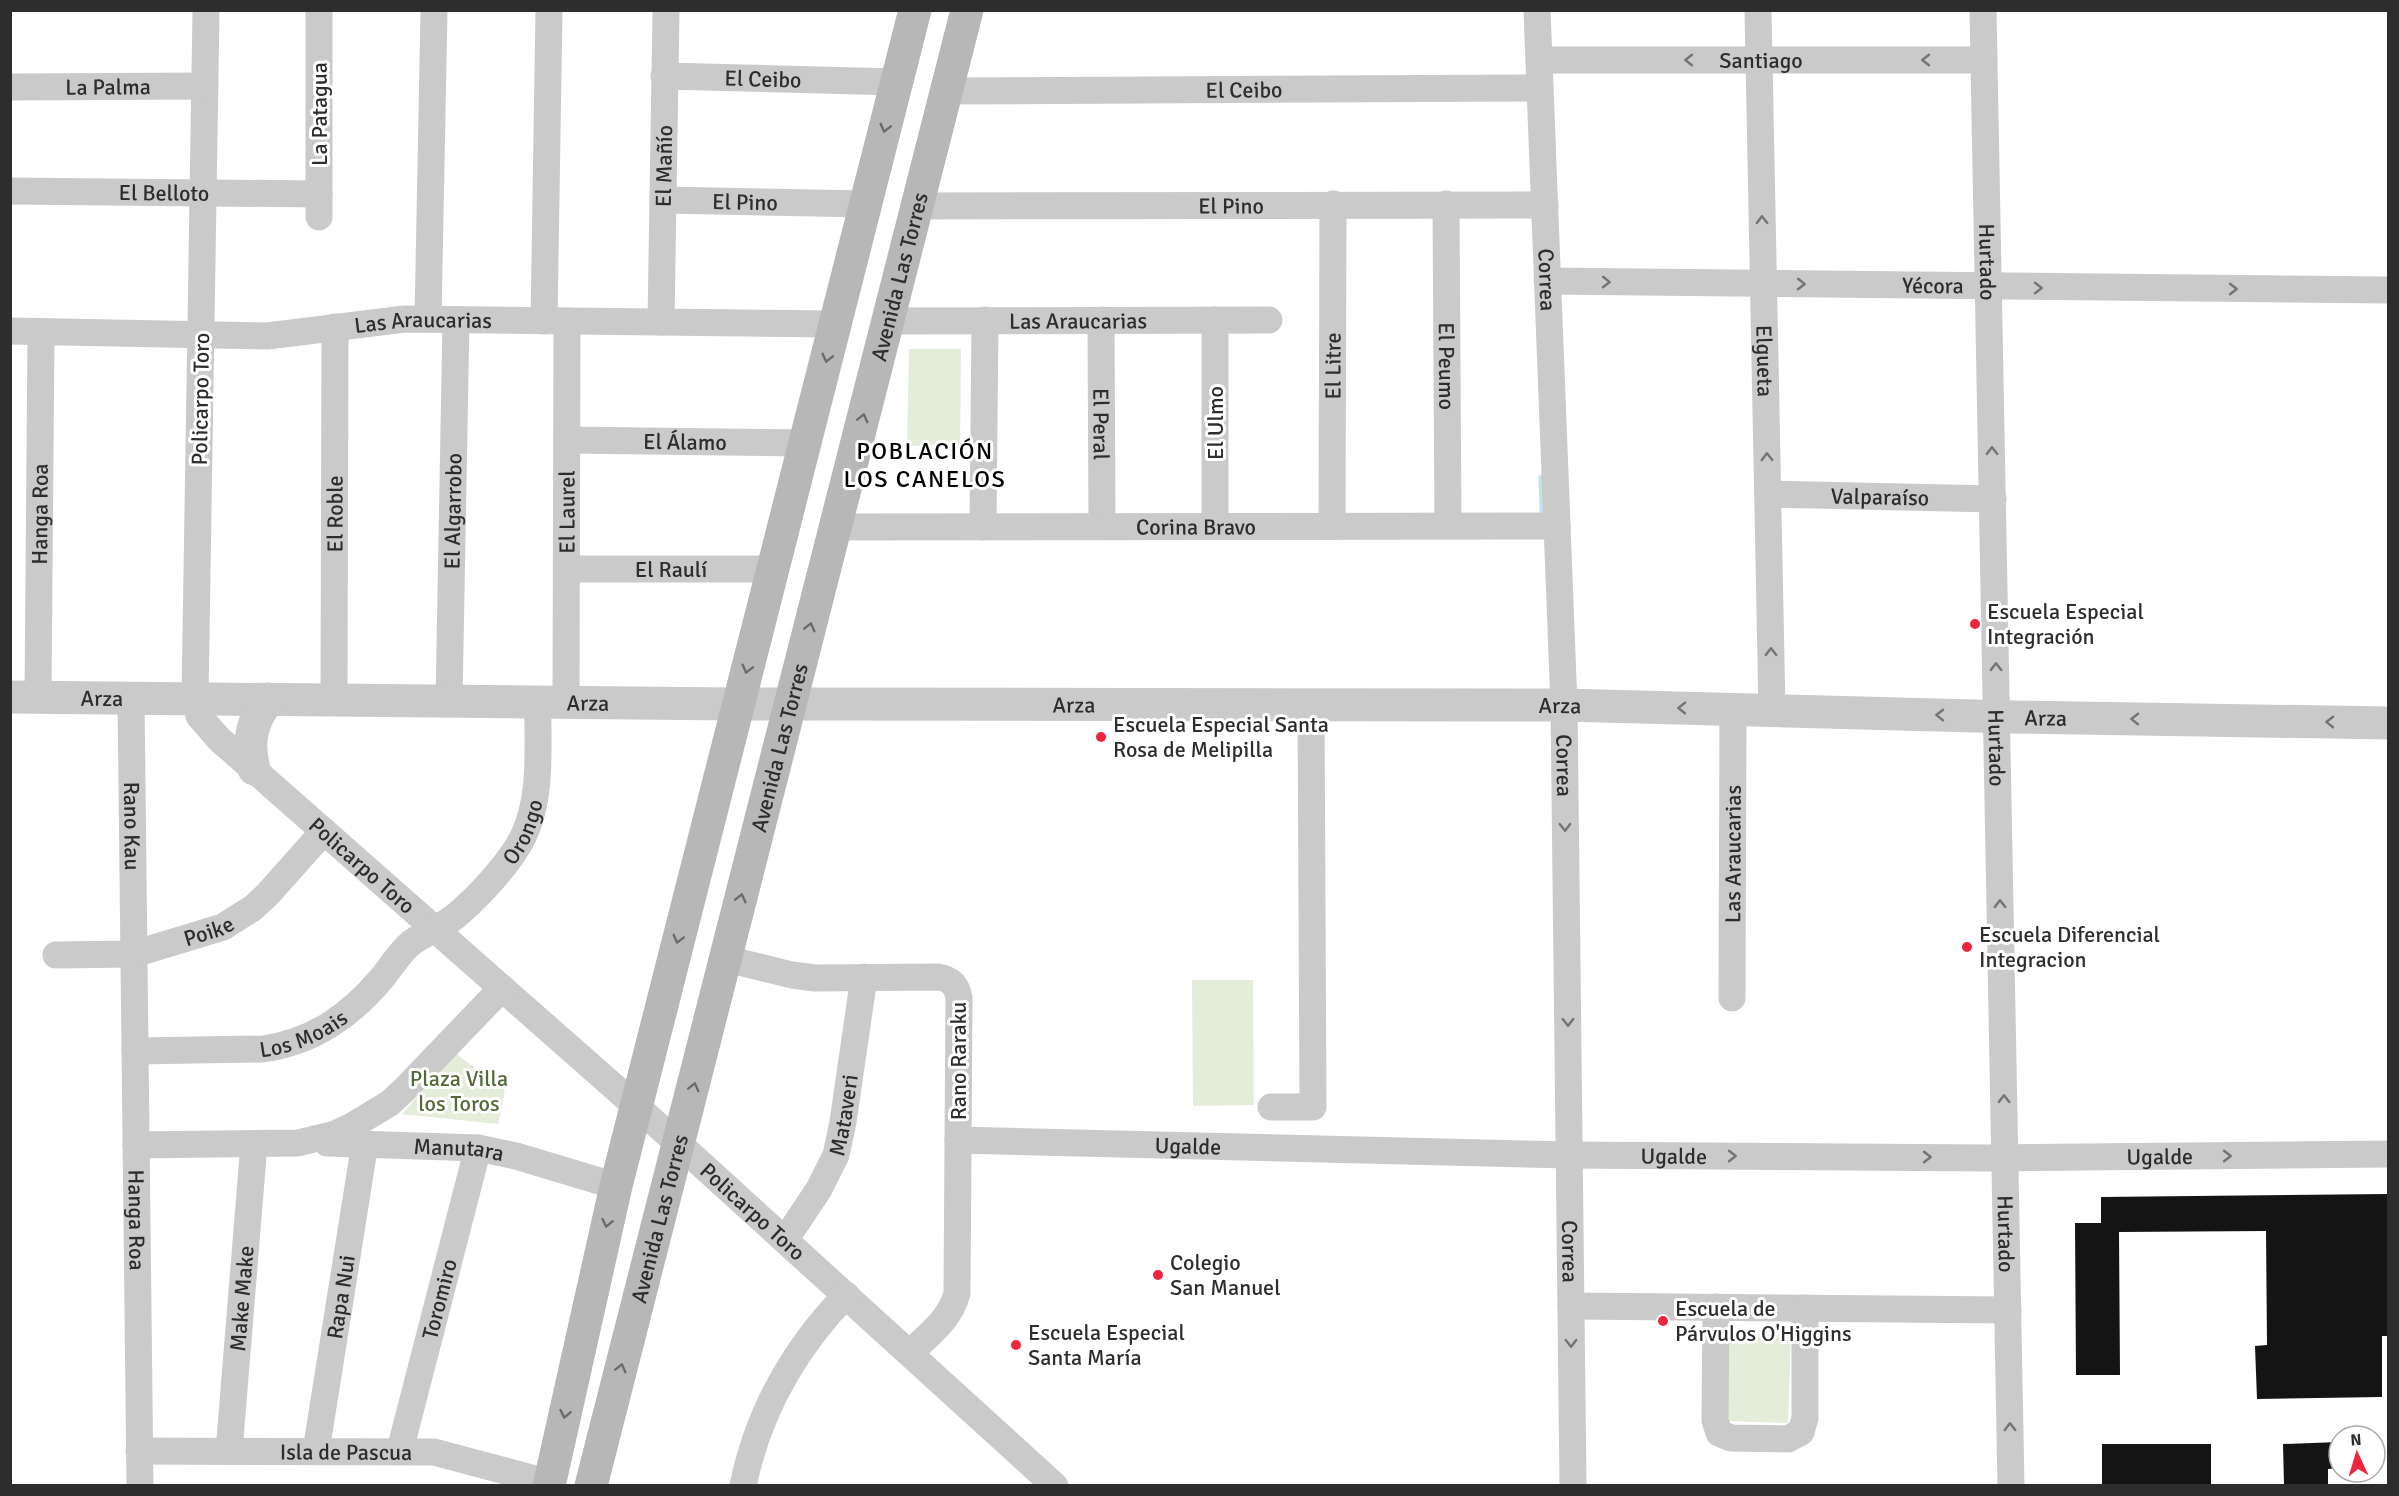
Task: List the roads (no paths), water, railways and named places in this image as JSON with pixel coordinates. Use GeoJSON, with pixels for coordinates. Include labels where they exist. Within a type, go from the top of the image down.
{"type":"FeatureCollection","features":[{"type":"Feature","properties":{"kind":"main road"},"geometry":{"type":"LineString","coordinates":[[550,1484],[636,1105],[915,10]]}},
{"type":"Feature","properties":{"kind":"main road","name":"Avenida Las Torres"},"geometry":{"type":"LineString","coordinates":[[591,1485],[680,1144],[967,10]]}},
{"type":"Feature","properties":{"kind":"street","name":"Policarpo Toro"},"geometry":{"type":"LineString","coordinates":[[206,10],[195,699],[199,716],[207,727],[254,769],[680,1144],[1055,1485]]}},
{"type":"Feature","properties":{"kind":"street","name":"La Patagua"},"geometry":{"type":"LineString","coordinates":[[319,10],[319,206]]}},
{"type":"Feature","properties":{"kind":"street"},"geometry":{"type":"LineString","coordinates":[[428,320],[434,10]]}},
{"type":"Feature","properties":{"kind":"street","name":"El Laurel"},"geometry":{"type":"LineString","coordinates":[[549,10],[556,321],[567,440],[567,569],[552,702]]}},
{"type":"Feature","properties":{"kind":"street","name":"El Mañío"},"geometry":{"type":"LineString","coordinates":[[661,322],[666,10]]}},
{"type":"Feature","properties":{"kind":"street","name":"Correa"},"geometry":{"type":"LineString","coordinates":[[1537,10],[1564,705],[1573,1485]]}},
{"type":"Feature","properties":{"kind":"street","name":"Elgueta"},"geometry":{"type":"LineString","coordinates":[[1758,10],[1772,711]]}},
{"type":"Feature","properties":{"kind":"street","name":"Hurtado"},"geometry":{"type":"LineString","coordinates":[[1983,10],[2011,1485]]}},
{"type":"Feature","properties":{"kind":"street","name":"Santiago"},"geometry":{"type":"LineString","coordinates":[[1539,60],[1984,60]]}},
{"type":"Feature","properties":{"kind":"street","name":"El Ceibo"},"geometry":{"type":"LineString","coordinates":[[664,76],[897,82]]}},
{"type":"Feature","properties":{"kind":"street","name":"La Palma"},"geometry":{"type":"LineString","coordinates":[[10,87],[205,86]]}},
{"type":"Feature","properties":{"kind":"street","name":"El Ceibo"},"geometry":{"type":"LineString","coordinates":[[947,91],[1540,88]]}},
{"type":"Feature","properties":{"kind":"street","name":"El Belloto"},"geometry":{"type":"LineString","coordinates":[[10,191],[203,193],[319,206]]}},
{"type":"Feature","properties":{"kind":"street","name":"El Pino"},"geometry":{"type":"LineString","coordinates":[[663,200],[866,204]]}},
{"type":"Feature","properties":{"kind":"street","name":"El Litre"},"geometry":{"type":"LineString","coordinates":[[1332,526],[1334,204]]}},
{"type":"Feature","properties":{"kind":"street","name":"El Peumo"},"geometry":{"type":"LineString","coordinates":[[1446,204],[1448,526]]}},
{"type":"Feature","properties":{"kind":"street","name":"El Pino"},"geometry":{"type":"LineString","coordinates":[[917,206],[1545,205]]}},
{"type":"Feature","properties":{"kind":"street","name":"Yécora"},"geometry":{"type":"LineString","coordinates":[[1547,281],[2388,290]]}},
{"type":"Feature","properties":{"kind":"street","name":"Las Araucarias"},"geometry":{"type":"LineString","coordinates":[[10,331],[267,336],[371,322],[428,320],[835,324]]}},
{"type":"Feature","properties":{"kind":"street","name":"El Algarrobo"},"geometry":{"type":"LineString","coordinates":[[449,701],[456,320]]}},
{"type":"Feature","properties":{"kind":"street"},"geometry":{"type":"LineString","coordinates":[[983,527],[985,320]]}},
{"type":"Feature","properties":{"kind":"street","name":"El Peral"},"geometry":{"type":"LineString","coordinates":[[1101,320],[1102,526]]}},
{"type":"Feature","properties":{"kind":"street","name":"El Ulmo"},"geometry":{"type":"LineString","coordinates":[[1215,320],[1215,526]]}},
{"type":"Feature","properties":{"kind":"street","name":"Las Araucarias"},"geometry":{"type":"LineString","coordinates":[[888,321],[1269,320]]}},
{"type":"Feature","properties":{"kind":"street","name":"El Roble"},"geometry":{"type":"LineString","coordinates":[[334,700],[335,327]]}},
{"type":"Feature","properties":{"kind":"street","name":"Hanga Roa"},"geometry":{"type":"LineString","coordinates":[[24,697],[41,332]]}},
{"type":"Feature","properties":{"kind":"street","name":"El Álamo"},"geometry":{"type":"LineString","coordinates":[[567,440],[805,443]]}},
{"type":"Feature","properties":{"kind":"street","name":"Valparaíso"},"geometry":{"type":"LineString","coordinates":[[1768,494],[1993,499]]}},
{"type":"Feature","properties":{"kind":"street","name":"Corina Bravo"},"geometry":{"type":"LineString","coordinates":[[836,527],[1557,526]]}},
{"type":"Feature","properties":{"kind":"street","name":"El Raulí"},"geometry":{"type":"LineString","coordinates":[[567,569],[773,569]]}},
{"type":"Feature","properties":{"kind":"street","name":"Arza"},"geometry":{"type":"LineString","coordinates":[[24,697],[738,704],[1564,705],[2388,723]]}},
{"type":"Feature","properties":{"kind":"street","name":"Rano Kau"},"geometry":{"type":"LineString","coordinates":[[130,698],[134,954]]}},
{"type":"Feature","properties":{"kind":"street"},"geometry":{"type":"LineString","coordinates":[[254,769],[250,755],[253,727],[269,699]]}},
{"type":"Feature","properties":{"kind":"street","name":"Orongo"},"geometry":{"type":"LineString","coordinates":[[435,929],[458,915],[506,864],[523,838],[533,809],[552,702]]}},
{"type":"Feature","properties":{"kind":"street"},"geometry":{"type":"LineString","coordinates":[[1271,1107],[1313,1107],[1311,705]]}},
{"type":"Feature","properties":{"kind":"street","name":"Las Araucarias"},"geometry":{"type":"LineString","coordinates":[[1732,998],[1733,710]]}},
{"type":"Feature","properties":{"kind":"street","name":"Poike"},"geometry":{"type":"LineString","coordinates":[[56,956],[134,954],[208,932],[236,920],[268,894],[324,831]]}},
{"type":"Feature","properties":{"kind":"street","name":"Los Moais"},"geometry":{"type":"LineString","coordinates":[[135,1051],[263,1049],[310,1037],[351,1009],[380,980],[411,943],[435,929]]}},
{"type":"Feature","properties":{"kind":"street","name":"Hanga Roa"},"geometry":{"type":"LineString","coordinates":[[134,954],[140,1485]]}},
{"type":"Feature","properties":{"kind":"street","name":"Rano Raraku"},"geometry":{"type":"LineString","coordinates":[[726,959],[803,977],[938,977],[946,978],[956,987],[959,998],[957,1293],[955,1303],[946,1317],[910,1353]]}},
{"type":"Feature","properties":{"kind":"street","name":"Mataveri"},"geometry":{"type":"LineString","coordinates":[[785,1240],[819,1189],[836,1155],[864,977]]}},
{"type":"Feature","properties":{"kind":"street","name":"Manutara"},"geometry":{"type":"LineString","coordinates":[[298,1143],[335,1134],[390,1103],[502,988]]}},
{"type":"Feature","properties":{"kind":"street","name":"Ugalde"},"geometry":{"type":"LineString","coordinates":[[958,1140],[1569,1155],[2005,1157],[2388,1154]]}},
{"type":"Feature","properties":{"kind":"street","name":"Manutara"},"geometry":{"type":"LineString","coordinates":[[136,1144],[365,1143],[478,1148],[516,1156],[616,1186]]}},
{"type":"Feature","properties":{"kind":"street","name":"Rapa Nui"},"geometry":{"type":"LineString","coordinates":[[315,1451],[365,1143]]}},
{"type":"Feature","properties":{"kind":"street","name":"Make Make"},"geometry":{"type":"LineString","coordinates":[[229,1451],[254,1144]]}},
{"type":"Feature","properties":{"kind":"street","name":"Toromiro"},"geometry":{"type":"LineString","coordinates":[[400,1450],[478,1148]]}},
{"type":"Feature","properties":{"kind":"street"},"geometry":{"type":"LineString","coordinates":[[743,1485],[753,1446],[774,1393],[812,1332],[846,1295]]}},
{"type":"Feature","properties":{"kind":"street"},"geometry":{"type":"LineString","coordinates":[[1571,1306],[2008,1310]]}},
{"type":"Feature","properties":{"kind":"street"},"geometry":{"type":"LineString","coordinates":[[1716,1307],[1715,1420],[1719,1432],[1731,1438],[1788,1439],[1801,1432],[1805,1418],[1805,1308]]}},
{"type":"Feature","properties":{"kind":"street","name":"Isla de Pascua"},"geometry":{"type":"LineString","coordinates":[[139,1452],[400,1450],[434,1452],[456,1456],[550,1484]]}},
{"type":"Feature","properties":{"kind":"waterway"},"geometry":{"type":"LineString","coordinates":[[1542,478],[1543,512]]}},
{"type":"Feature","properties":{"kind":"place","name":"Escuela Especial Integración"},"geometry":{"type":"Point","coordinates":[1975,624]}},
{"type":"Feature","properties":{"kind":"place","name":"Escuela Especial Santa Rosa de Melipilla"},"geometry":{"type":"Point","coordinates":[1101,737]}},
{"type":"Feature","properties":{"kind":"place","name":"Escuela Diferencial Integracion"},"geometry":{"type":"Point","coordinates":[1967,947]}},
{"type":"Feature","properties":{"kind":"place","name":"Colegio San Manuel"},"geometry":{"type":"Point","coordinates":[1158,1275]}},
{"type":"Feature","properties":{"kind":"place","name":"Escuela de Párvulos O'Higgins"},"geometry":{"type":"Point","coordinates":[1663,1321]}},
{"type":"Feature","properties":{"kind":"place","name":"Escuela Especial Santa María"},"geometry":{"type":"Point","coordinates":[1016,1345]}},
{"type":"Feature","properties":{"kind":"district","name":"POBLACIÓN LOS CANELOS"},"geometry":{"type":"Point","coordinates":[925,465]}},
{"type":"Feature","properties":{"kind":"park label","name":"Plaza Villa los Toros"},"geometry":{"type":"Point","coordinates":[459,1090]}}]}
